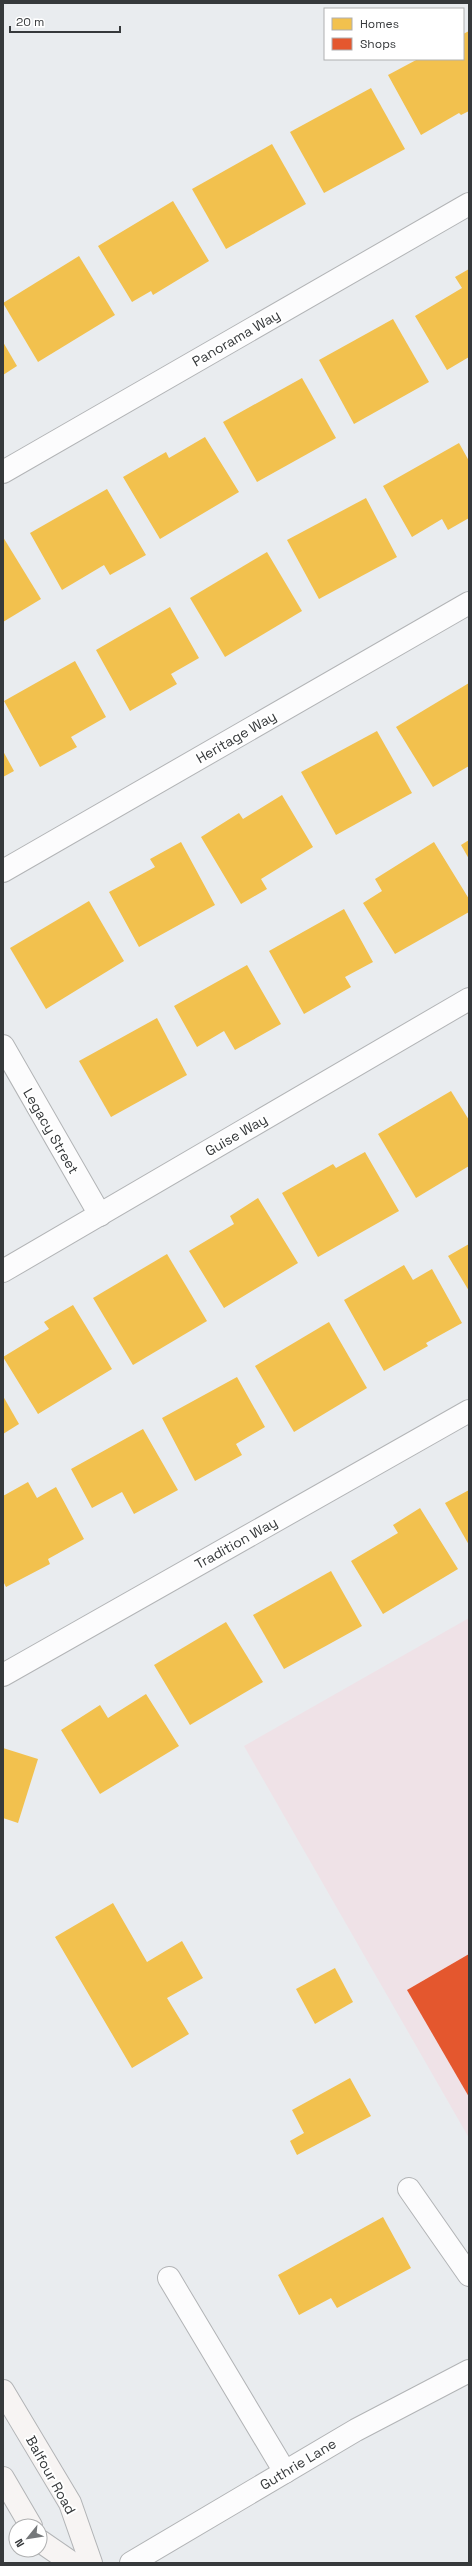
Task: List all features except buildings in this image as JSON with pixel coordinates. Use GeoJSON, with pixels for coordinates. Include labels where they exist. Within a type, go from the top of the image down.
{"type":"FeatureCollection","features":[{"type":"Feature","properties":{"kind":"street","name":"Panorama Way"},"geometry":{"type":"LineString","coordinates":[[3,472],[469,204]]}},
{"type":"Feature","properties":{"kind":"street","name":"Heritage Way"},"geometry":{"type":"LineString","coordinates":[[3,871],[469,603]]}},
{"type":"Feature","properties":{"kind":"street","name":"Guise Way"},"geometry":{"type":"LineString","coordinates":[[3,1271],[469,999]]}},
{"type":"Feature","properties":{"kind":"street","name":"Legacy Street"},"geometry":{"type":"LineString","coordinates":[[3,1046],[100,1215]]}},
{"type":"Feature","properties":{"kind":"street","name":"Tradition Way"},"geometry":{"type":"LineString","coordinates":[[3,1675],[469,1411]]}},
{"type":"Feature","properties":{"kind":"street"},"geometry":{"type":"LineString","coordinates":[[409,2189],[469,2275]]}},
{"type":"Feature","properties":{"kind":"street"},"geometry":{"type":"LineString","coordinates":[[169,2278],[285,2472]]}},
{"type":"Feature","properties":{"kind":"street","name":"Guthrie Lane"},"geometry":{"type":"LineString","coordinates":[[130,2563],[155,2558],[285,2472],[356,2430],[469,2371]]}},
{"type":"Feature","properties":{"kind":"street","name":"Balfour Road"},"geometry":{"type":"LineString","coordinates":[[3,2390],[70,2503],[91,2563]]}},
{"type":"Feature","properties":{"kind":"street"},"geometry":{"type":"LineString","coordinates":[[3,2478],[26,2518]]}},
{"type":"Feature","properties":{"kind":"street"},"geometry":{"type":"LineString","coordinates":[[48,2546],[72,2563]]}},
{"type":"Feature","properties":{"kind":"shaded area"},"geometry":{"type":"Polygon","coordinates":[[[469,1618],[469,2138],[244,1746],[469,1618]]]}}]}
